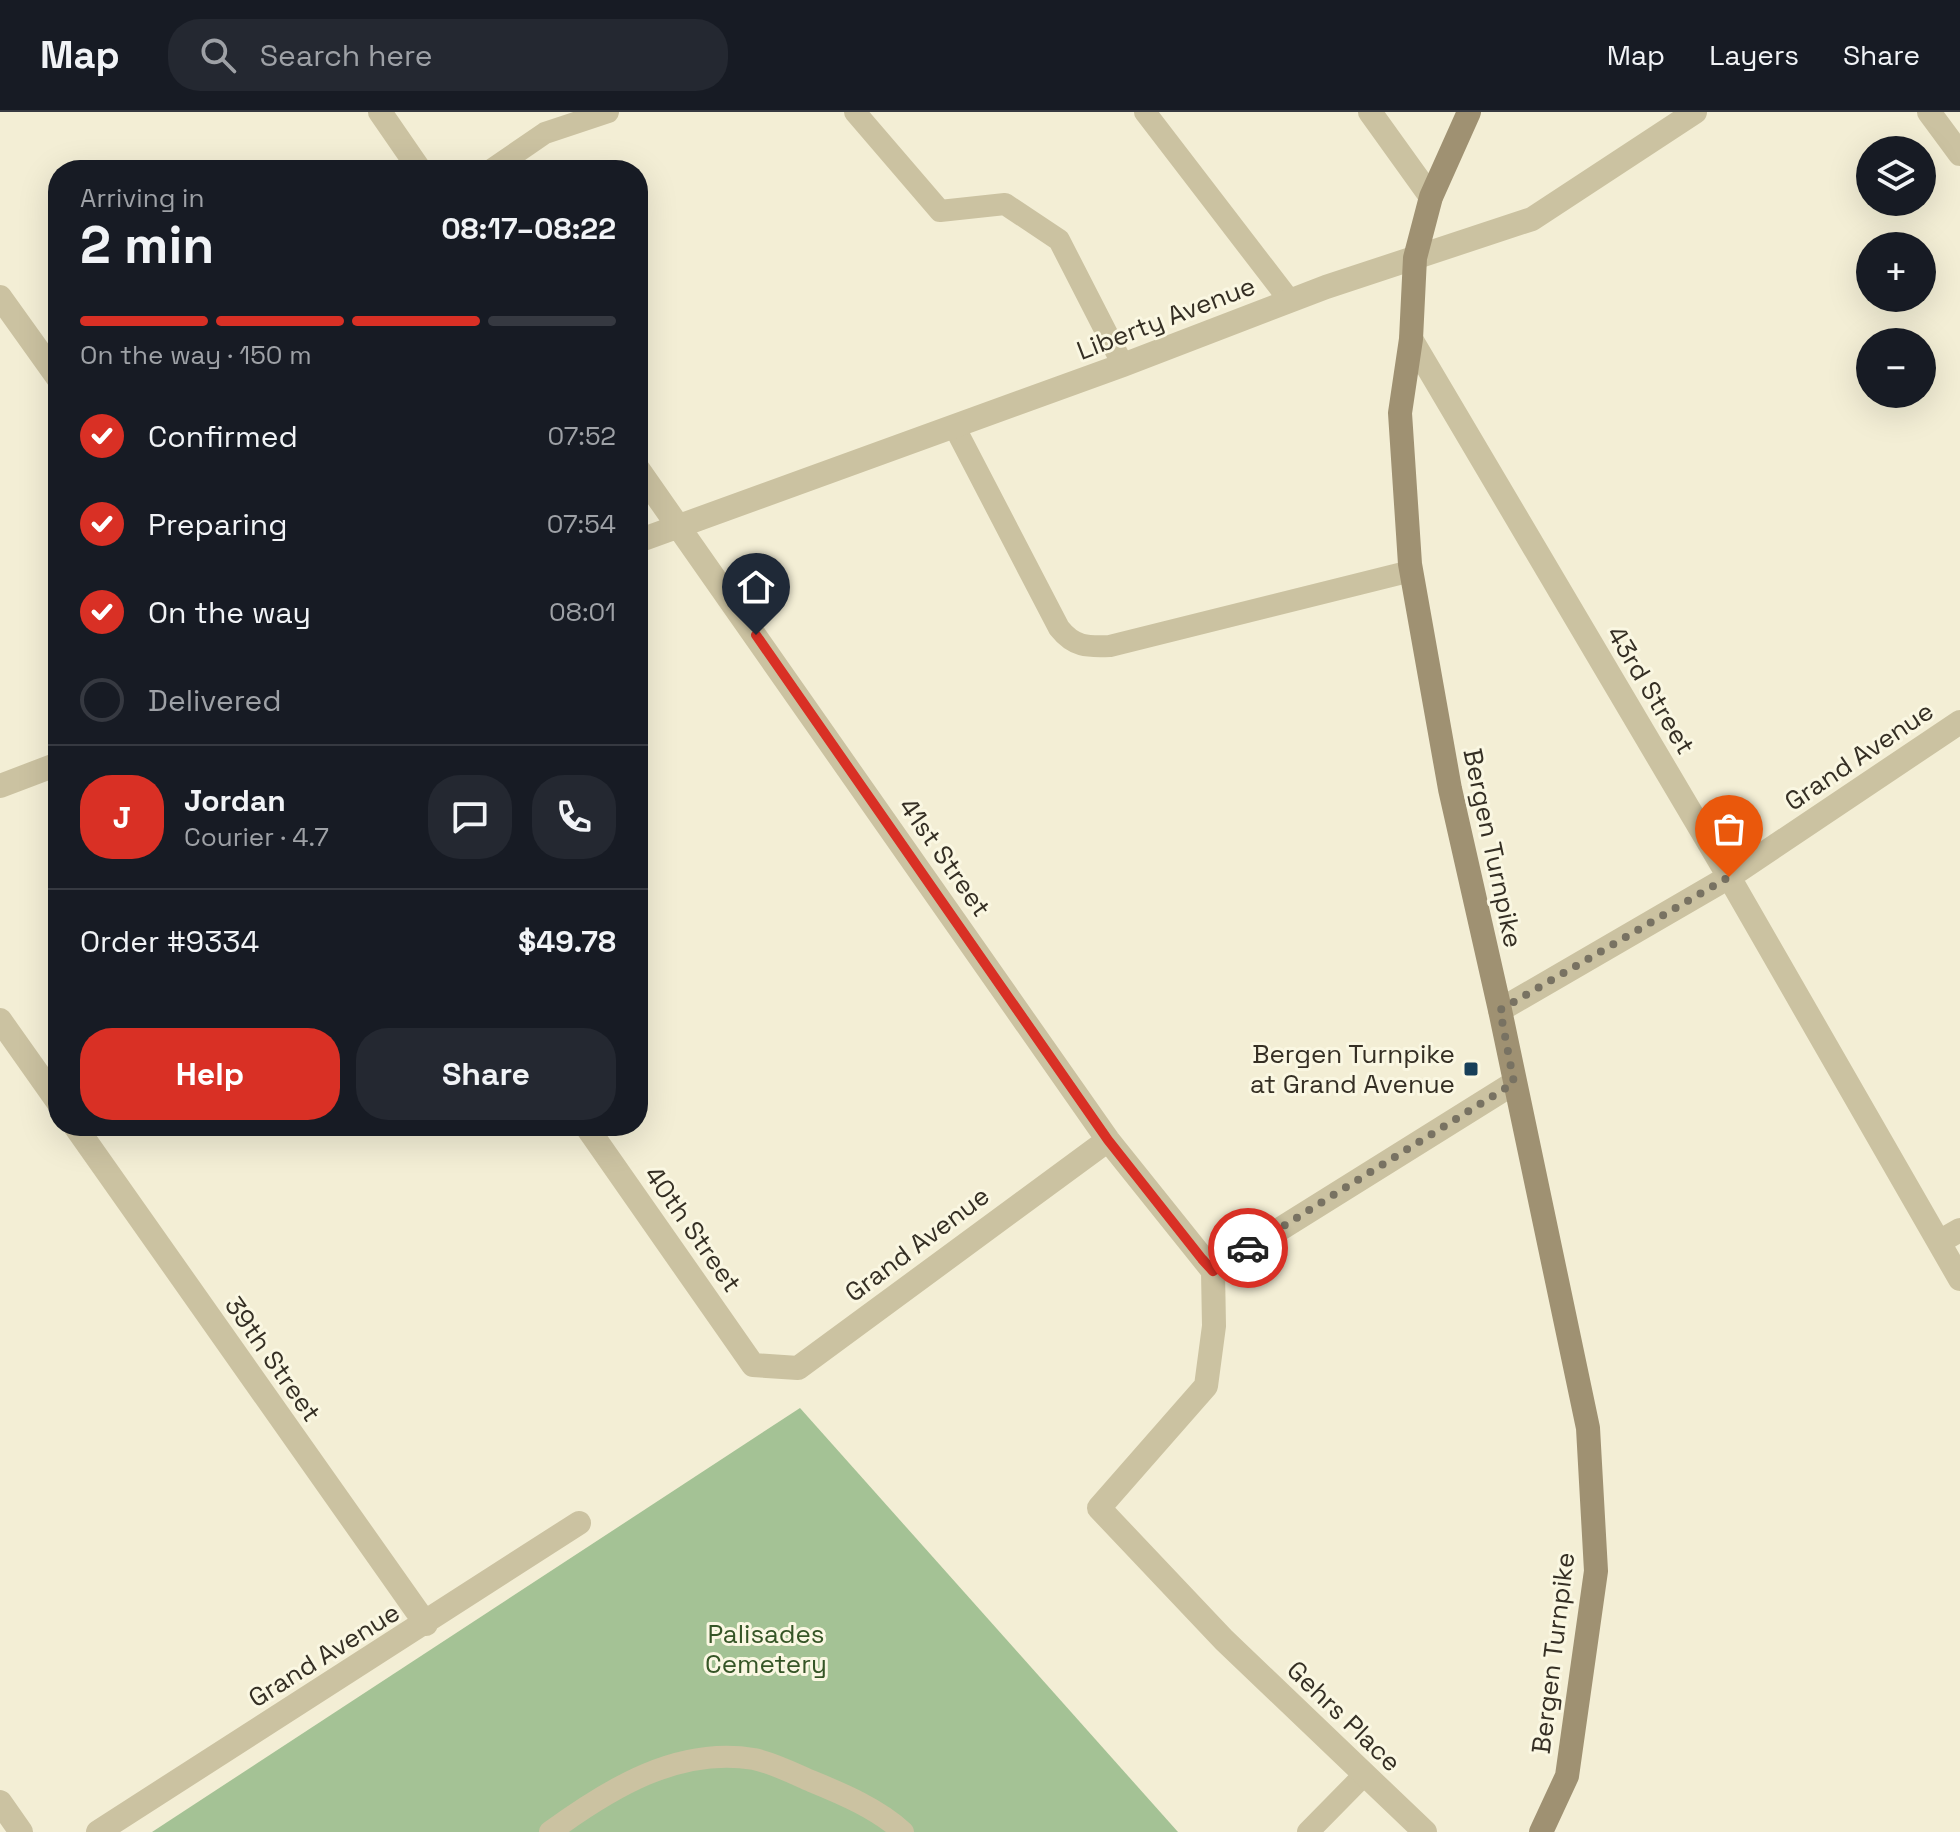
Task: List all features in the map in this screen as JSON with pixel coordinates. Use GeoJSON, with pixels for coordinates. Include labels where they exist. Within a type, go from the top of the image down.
{"type":"FeatureCollection","features":[{"type":"Feature","properties":{"kind":"main road","name":"Bergen Turnpike"},"geometry":{"type":"LineString","coordinates":[[1469,112],[1431,197],[1415,258],[1411,339],[1400,413],[1411,571],[1450,789],[1588,1428],[1596,1571],[1567,1776],[1541,1832]]}},
{"type":"Feature","properties":{"kind":"street"},"geometry":{"type":"LineString","coordinates":[[380,112],[413,160]]}},
{"type":"Feature","properties":{"kind":"street"},"geometry":{"type":"LineString","coordinates":[[1370,112],[1431,197]]}},
{"type":"Feature","properties":{"kind":"street","name":"Liberty Avenue"},"geometry":{"type":"LineString","coordinates":[[648,537],[1123,365],[1290,301],[1532,219],[1695,112]]}},
{"type":"Feature","properties":{"kind":"street"},"geometry":{"type":"LineString","coordinates":[[1929,112],[1960,154]]}},
{"type":"Feature","properties":{"kind":"street"},"geometry":{"type":"LineString","coordinates":[[0,297],[48,364]]}},
{"type":"Feature","properties":{"kind":"street","name":"43rd Street"},"geometry":{"type":"LineString","coordinates":[[1411,339],[1729,877],[1960,1279]]}},
{"type":"Feature","properties":{"kind":"street","name":"41st Street"},"geometry":{"type":"LineString","coordinates":[[648,483],[1108,1140],[1213,1271]]}},
{"type":"Feature","properties":{"kind":"street","name":"Grand Avenue"},"geometry":{"type":"LineString","coordinates":[[1500,1010],[1729,877],[1960,722]]}},
{"type":"Feature","properties":{"kind":"street"},"geometry":{"type":"LineString","coordinates":[[0,786],[48,768]]}},
{"type":"Feature","properties":{"kind":"street"},"geometry":{"type":"LineString","coordinates":[[0,1020],[48,1088]]}},
{"type":"Feature","properties":{"kind":"street"},"geometry":{"type":"LineString","coordinates":[[1213,1271],[1514,1083]]}},
{"type":"Feature","properties":{"kind":"street","name":"39th Street"},"geometry":{"type":"LineString","coordinates":[[82,1136],[426,1624]]}},
{"type":"Feature","properties":{"kind":"street","name":"40th Street"},"geometry":{"type":"LineString","coordinates":[[593,1136],[753,1365]]}},
{"type":"Feature","properties":{"kind":"street","name":"Grand Avenue"},"geometry":{"type":"LineString","coordinates":[[753,1365],[798,1368],[1108,1140]]}},
{"type":"Feature","properties":{"kind":"street"},"geometry":{"type":"LineString","coordinates":[[1939,1242],[1960,1230]]}},
{"type":"Feature","properties":{"kind":"street","name":"Gehrs Place"},"geometry":{"type":"LineString","coordinates":[[1213,1271],[1214,1326],[1206,1386],[1099,1508],[1224,1640],[1425,1832]]}},
{"type":"Feature","properties":{"kind":"street","name":"Grand Avenue"},"geometry":{"type":"LineString","coordinates":[[98,1832],[579,1523]]}},
{"type":"Feature","properties":{"kind":"street"},"geometry":{"type":"LineString","coordinates":[[0,1802],[21,1832]]}},
{"type":"Feature","properties":{"kind":"lane"},"geometry":{"type":"LineString","coordinates":[[506,160],[545,133],[608,112]]}},
{"type":"Feature","properties":{"kind":"lane"},"geometry":{"type":"LineString","coordinates":[[855,112],[940,211],[1005,204],[1059,240],[1123,365]]}},
{"type":"Feature","properties":{"kind":"lane"},"geometry":{"type":"LineString","coordinates":[[1145,112],[1290,301]]}},
{"type":"Feature","properties":{"kind":"lane"},"geometry":{"type":"LineString","coordinates":[[954,426],[1059,628],[1070,642],[1087,647],[1110,646],[1411,571]]}},
{"type":"Feature","properties":{"kind":"lane"},"geometry":{"type":"LineString","coordinates":[[550,1832],[593,1801],[643,1777],[680,1761],[720,1756],[756,1759],[836,1791],[903,1832]]}},
{"type":"Feature","properties":{"kind":"lane"},"geometry":{"type":"LineString","coordinates":[[1308,1832],[1365,1774]]}},
{"type":"Feature","properties":{"kind":"green space","name":"Palisades Cemetery"},"geometry":{"type":"Polygon","coordinates":[[[800,1408],[1178,1832],[152,1832],[800,1408]]]}},
{"type":"Feature","properties":{"kind":"way so far"},"geometry":{"type":"LineString","coordinates":[[1248,1248],[1514,1083],[1500,1010],[1729,877]]}},
{"type":"Feature","properties":{"kind":"place","name":"Bergen Turnpike at Grand Avenue"},"geometry":{"type":"Point","coordinates":[1471,1069]}},
{"type":"Feature","properties":{"kind":"route"},"geometry":{"type":"LineString","coordinates":[[756,635],[1108,1140],[1202,1259],[1213,1271],[1248,1248]]}}]}
